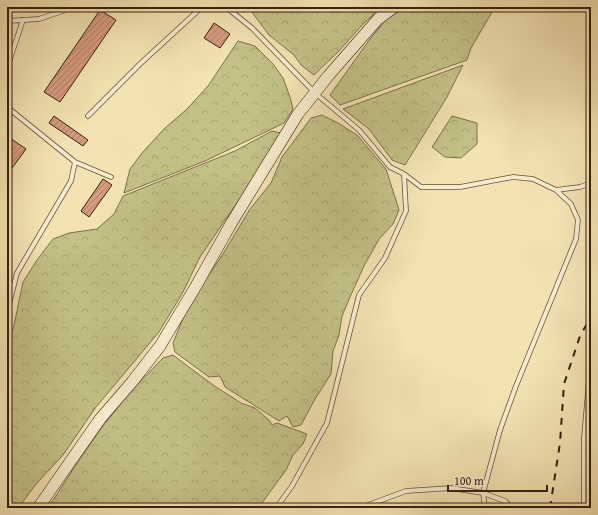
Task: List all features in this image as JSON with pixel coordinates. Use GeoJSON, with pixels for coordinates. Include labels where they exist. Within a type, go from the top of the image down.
{"type":"FeatureCollection","features":[{"type":"Feature","properties":{"kind":"street"},"geometry":{"type":"LineString","coordinates":[[38,508],[100,419],[132,382],[160,346],[232,222],[298,114],[329,75],[378,19],[394,7]]}},
{"type":"Feature","properties":{"kind":"lane"},"geometry":{"type":"LineString","coordinates":[[7,21],[39,19],[74,7]]}},
{"type":"Feature","properties":{"kind":"lane"},"geometry":{"type":"LineString","coordinates":[[88,116],[141,63],[202,7]]}},
{"type":"Feature","properties":{"kind":"lane"},"geometry":{"type":"LineString","coordinates":[[226,7],[252,28],[315,93],[359,130],[390,167],[404,174],[421,187],[460,187],[513,177],[533,179],[556,190],[571,204],[578,220],[576,238],[516,386],[500,430],[483,493],[485,508]]}},
{"type":"Feature","properties":{"kind":"lane"},"geometry":{"type":"LineString","coordinates":[[7,68],[23,20]]}},
{"type":"Feature","properties":{"kind":"lane"},"geometry":{"type":"LineString","coordinates":[[7,107],[75,162],[111,177]]}},
{"type":"Feature","properties":{"kind":"lane"},"geometry":{"type":"LineString","coordinates":[[7,312],[16,273],[71,181],[75,162]]}},
{"type":"Feature","properties":{"kind":"lane"},"geometry":{"type":"LineString","coordinates":[[276,508],[292,486],[327,423],[359,295],[385,258],[406,211],[404,174]]}},
{"type":"Feature","properties":{"kind":"lane"},"geometry":{"type":"LineString","coordinates":[[556,190],[580,187],[591,183]]}},
{"type":"Feature","properties":{"kind":"lane"},"geometry":{"type":"LineString","coordinates":[[584,508],[584,438],[591,356]]}},
{"type":"Feature","properties":{"kind":"lane"},"geometry":{"type":"LineString","coordinates":[[360,508],[406,491],[451,488],[483,493],[505,501],[512,508]]}},
{"type":"Feature","properties":{"kind":"green space"},"geometry":{"type":"Polygon","coordinates":[[[249,7],[382,7],[364,23],[337,53],[314,75],[301,65],[294,55],[269,35],[249,7]]]}},
{"type":"Feature","properties":{"kind":"green space"},"geometry":{"type":"Polygon","coordinates":[[[405,7],[495,7],[471,48],[467,60],[340,105],[330,95],[370,39],[385,21],[405,7]]]}},
{"type":"Feature","properties":{"kind":"green space"},"geometry":{"type":"Polygon","coordinates":[[[238,41],[255,46],[273,64],[283,78],[293,109],[284,123],[205,161],[124,193],[130,169],[142,153],[208,86],[238,41]]]}},
{"type":"Feature","properties":{"kind":"green space"},"geometry":{"type":"Polygon","coordinates":[[[463,65],[447,97],[405,165],[392,160],[369,129],[343,109],[463,65]]]}},
{"type":"Feature","properties":{"kind":"green space"},"geometry":{"type":"Polygon","coordinates":[[[322,115],[357,135],[386,169],[399,210],[393,224],[379,239],[364,266],[342,316],[339,335],[333,351],[331,374],[301,425],[293,427],[287,416],[279,421],[225,387],[220,376],[209,377],[175,352],[173,343],[184,316],[194,297],[223,254],[250,209],[271,183],[282,157],[311,118],[322,115]]]}},
{"type":"Feature","properties":{"kind":"green space"},"geometry":{"type":"Polygon","coordinates":[[[452,116],[477,123],[477,144],[461,158],[445,157],[432,147],[452,116]]]}},
{"type":"Feature","properties":{"kind":"green space"},"geometry":{"type":"Polygon","coordinates":[[[272,131],[281,133],[250,185],[200,257],[183,292],[159,332],[96,407],[63,455],[37,483],[18,508],[7,508],[7,339],[13,330],[23,282],[37,260],[53,239],[69,233],[97,229],[114,214],[123,196],[235,151],[272,131]]]}},
{"type":"Feature","properties":{"kind":"green space"},"geometry":{"type":"Polygon","coordinates":[[[173,355],[213,385],[241,403],[255,408],[269,420],[272,425],[277,423],[307,434],[303,444],[293,455],[286,470],[259,507],[46,508],[54,499],[100,430],[130,392],[163,358],[173,355]]]}},
{"type":"Feature","properties":{"kind":"building"},"geometry":{"type":"Polygon","coordinates":[[[100,10],[116,20],[60,102],[44,92],[100,10]]]}},
{"type":"Feature","properties":{"kind":"building"},"geometry":{"type":"Polygon","coordinates":[[[214,23],[230,34],[220,48],[204,38],[214,23]]]}},
{"type":"Feature","properties":{"kind":"building"},"geometry":{"type":"Polygon","coordinates":[[[54,116],[88,140],[83,146],[49,123],[54,116]]]}},
{"type":"Feature","properties":{"kind":"building"},"geometry":{"type":"Polygon","coordinates":[[[7,136],[26,149],[7,175],[7,136]]]}},
{"type":"Feature","properties":{"kind":"building"},"geometry":{"type":"Polygon","coordinates":[[[103,179],[112,185],[89,217],[81,211],[103,179]]]}},
{"type":"Feature","properties":{"kind":"railway"},"geometry":{"type":"LineString","coordinates":[[550,508],[560,443],[564,384],[580,336],[591,317]]}}]}
